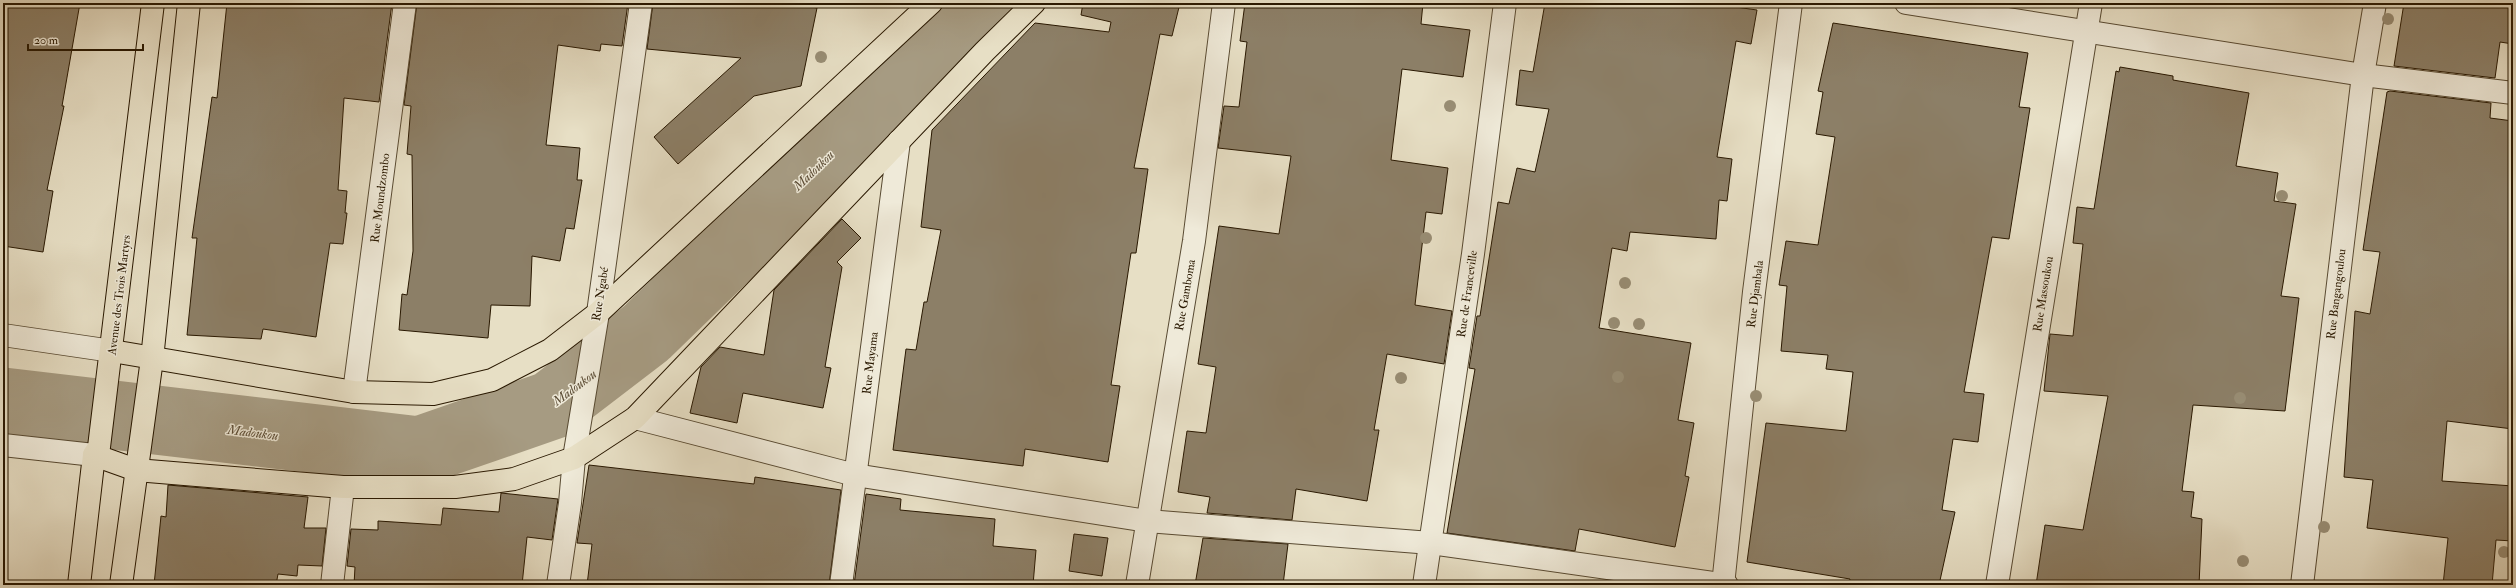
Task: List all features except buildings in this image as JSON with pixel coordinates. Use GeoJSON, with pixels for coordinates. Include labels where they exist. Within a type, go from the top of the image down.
{"type":"FeatureCollection","features":[{"type":"Feature","properties":{"kind":"main road","name":"Avenue des Trois Martyrs"},"geometry":{"type":"LineString","coordinates":[[79,585],[96,451],[112,352],[153,3]]}},
{"type":"Feature","properties":{"kind":"main road"},"geometry":{"type":"LineString","coordinates":[[121,585],[152,359],[189,3]]}},
{"type":"Feature","properties":{"kind":"main road"},"geometry":{"type":"LineString","coordinates":[[112,352],[354,392],[433,394],[492,380],[550,350],[598,313],[931,3]]}},
{"type":"Feature","properties":{"kind":"main road"},"geometry":{"type":"LineString","coordinates":[[96,451],[137,461],[343,487],[455,487],[514,480],[574,458],[635,418],[985,50],[1034,3]]}},
{"type":"Feature","properties":{"kind":"street","name":"Rue Moundzombo"},"geometry":{"type":"LineString","coordinates":[[354,392],[405,3]]}},
{"type":"Feature","properties":{"kind":"street","name":"Rue Ngabé"},"geometry":{"type":"LineString","coordinates":[[558,585],[570,503],[579,419],[590,350],[598,313],[641,3]]}},
{"type":"Feature","properties":{"kind":"street","name":"Rue Gamboma"},"geometry":{"type":"LineString","coordinates":[[1137,585],[1194,241],[1224,3]]}},
{"type":"Feature","properties":{"kind":"street","name":"Rue de Franceville"},"geometry":{"type":"LineString","coordinates":[[1424,585],[1473,254],[1505,3]]}},
{"type":"Feature","properties":{"kind":"street","name":"Rue Djambala"},"geometry":{"type":"LineString","coordinates":[[1724,585],[1755,285],[1791,3]]}},
{"type":"Feature","properties":{"kind":"street"},"geometry":{"type":"LineString","coordinates":[[1906,3],[2086,30],[2364,75],[2513,93]]}},
{"type":"Feature","properties":{"kind":"street","name":"Rue Massoukou"},"geometry":{"type":"LineString","coordinates":[[1997,585],[2091,3]]}},
{"type":"Feature","properties":{"kind":"street","name":"Rue Bangangoulou"},"geometry":{"type":"LineString","coordinates":[[2302,585],[2364,75],[2375,3]]}},
{"type":"Feature","properties":{"kind":"street","name":"Rue Mayama"},"geometry":{"type":"LineString","coordinates":[[841,585],[899,141]]}},
{"type":"Feature","properties":{"kind":"street"},"geometry":{"type":"LineString","coordinates":[[3,335],[112,352]]}},
{"type":"Feature","properties":{"kind":"street"},"geometry":{"type":"LineString","coordinates":[[635,418],[856,475],[1147,521],[1431,543],[1724,585]]}},
{"type":"Feature","properties":{"kind":"street"},"geometry":{"type":"LineString","coordinates":[[3,445],[96,451]]}},
{"type":"Feature","properties":{"kind":"street"},"geometry":{"type":"LineString","coordinates":[[332,585],[343,487]]}},
{"type":"Feature","properties":{"kind":"waterway","name":"Madoukou"},"geometry":{"type":"LineString","coordinates":[[3,402],[419,451],[552,405],[646,333],[986,3]]}}]}
